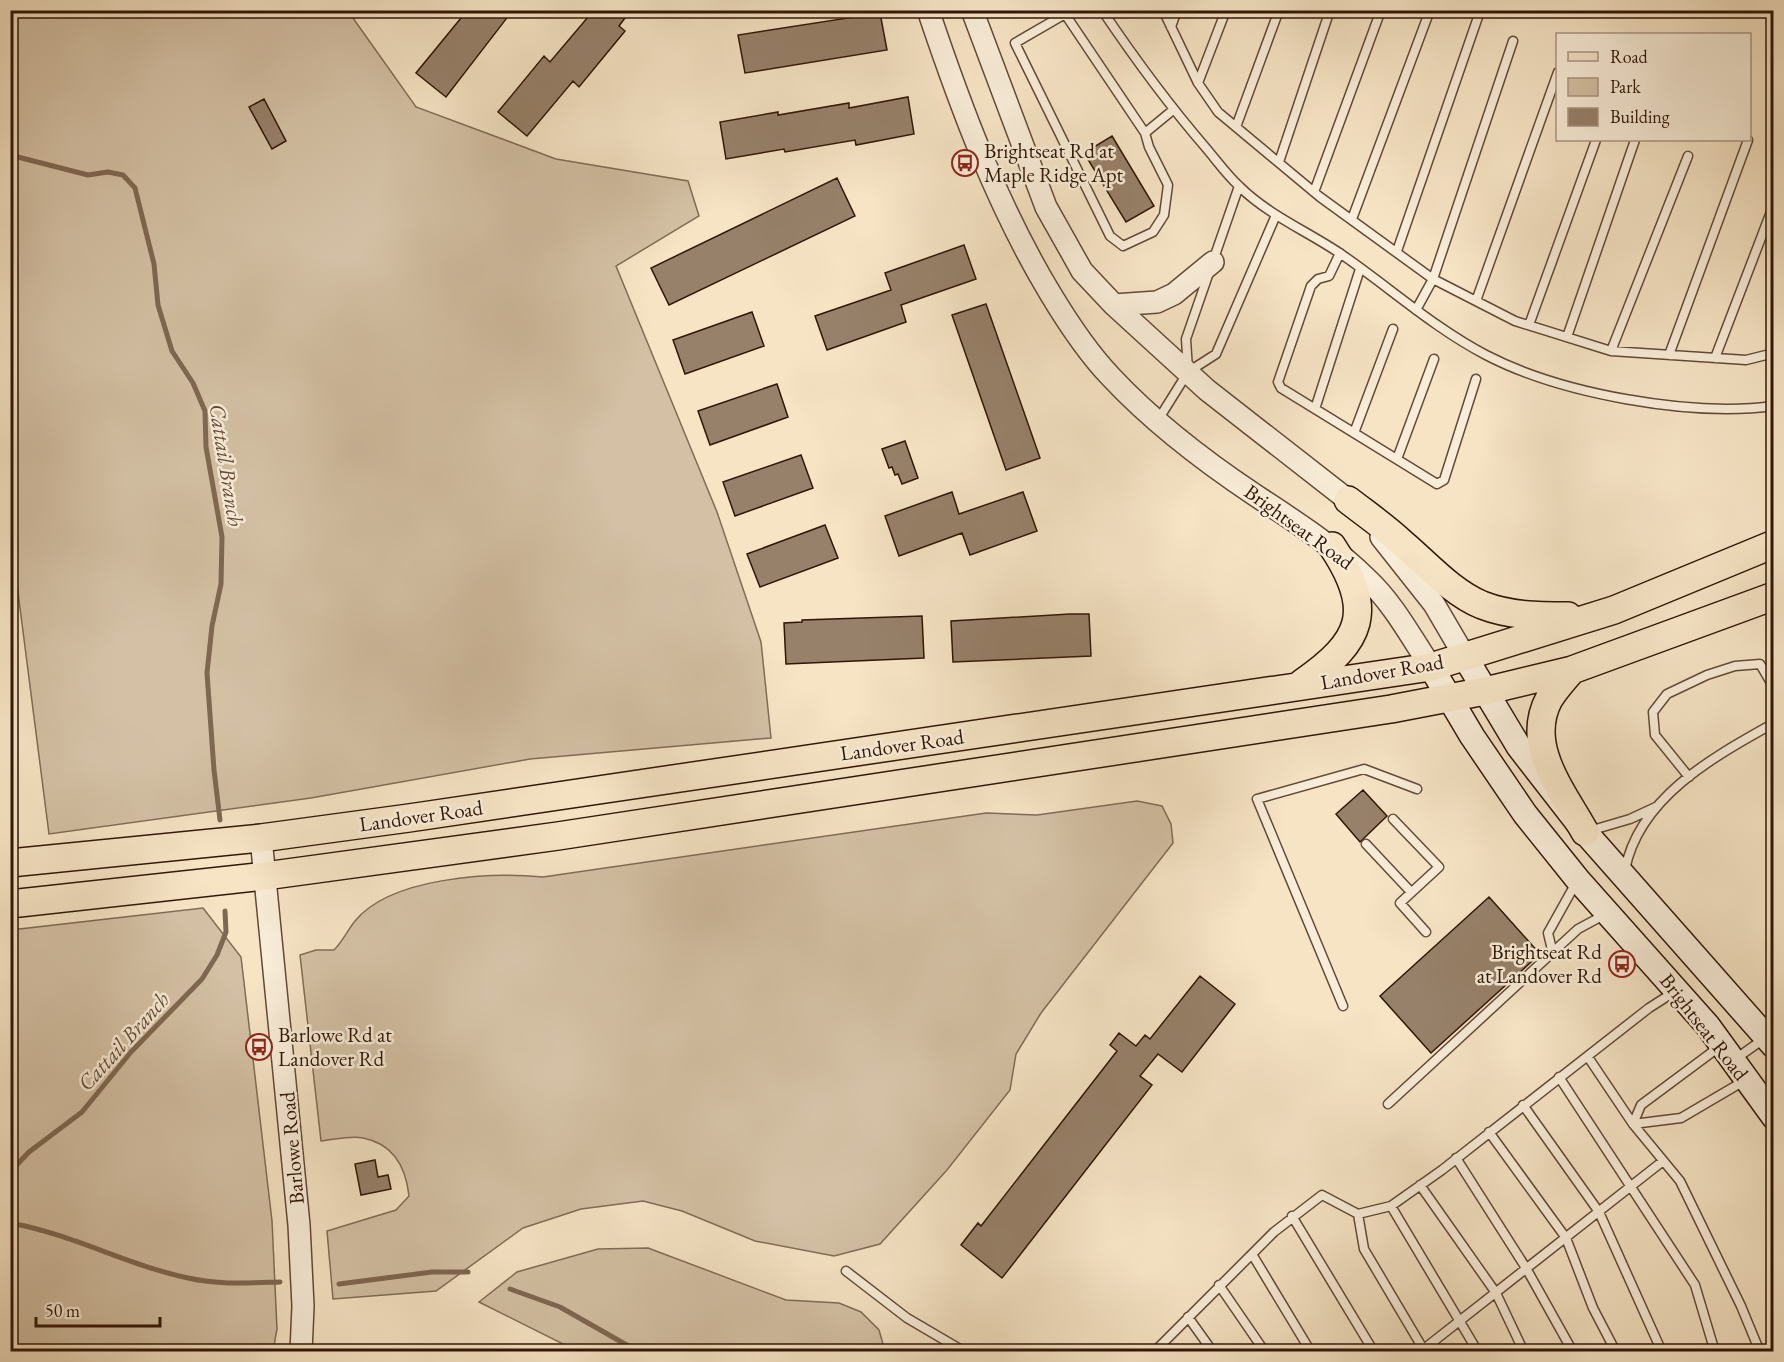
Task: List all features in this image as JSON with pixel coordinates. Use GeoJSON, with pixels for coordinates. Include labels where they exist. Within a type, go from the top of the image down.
{"type":"FeatureCollection","features":[{"type":"Feature","properties":{"kind":"main road"},"geometry":{"type":"LineString","coordinates":[[1348,500],[1439,576],[1480,604],[1532,616],[1568,616],[1614,610]]}},
{"type":"Feature","properties":{"kind":"main road","name":"Landover Road"},"geometry":{"type":"LineString","coordinates":[[10,862],[261,837],[420,816],[1431,667],[1614,610],[1773,544]]}},
{"type":"Feature","properties":{"kind":"main road"},"geometry":{"type":"LineString","coordinates":[[1298,686],[1337,658],[1353,633],[1358,614],[1357,592],[1350,573],[1332,546]]}},
{"type":"Feature","properties":{"kind":"main road","name":"Landover Road"},"geometry":{"type":"LineString","coordinates":[[10,904],[265,876],[558,836],[1057,762],[1450,698],[1572,670],[1773,597]]}},
{"type":"Feature","properties":{"kind":"main road","name":"Brightseat Road"},"geometry":{"type":"LineString","coordinates":[[1465,657],[1519,747],[1586,832],[1771,1039]]}},
{"type":"Feature","properties":{"kind":"main road","name":"Brightseat Road"},"geometry":{"type":"LineString","coordinates":[[1431,667],[1515,800],[1578,880],[1677,990],[1728,1053],[1773,1117]]}},
{"type":"Feature","properties":{"kind":"main road"},"geometry":{"type":"LineString","coordinates":[[1572,670],[1547,703],[1540,741],[1546,763],[1586,832]]}},
{"type":"Feature","properties":{"kind":"street","name":"Brightseat Road"},"geometry":{"type":"LineString","coordinates":[[972,10],[1047,207],[1082,271],[1114,305],[1188,372],[1348,500],[1411,572],[1434,604],[1465,657]]}},
{"type":"Feature","properties":{"kind":"street","name":"Brightseat Road"},"geometry":{"type":"LineString","coordinates":[[933,16],[975,138],[1019,240],[1085,347],[1110,377],[1158,421],[1253,494],[1332,546],[1369,580],[1388,602],[1431,667]]}},
{"type":"Feature","properties":{"kind":"street"},"geometry":{"type":"LineString","coordinates":[[1114,305],[1157,302],[1174,294],[1214,262]]}},
{"type":"Feature","properties":{"kind":"street","name":"Barlowe Road"},"geometry":{"type":"LineString","coordinates":[[261,837],[298,1215],[303,1306],[301,1352]]}},
{"type":"Feature","properties":{"kind":"lane"},"geometry":{"type":"LineString","coordinates":[[1102,10],[1154,87],[1239,186],[1276,215],[1340,253],[1416,310],[1485,355],[1511,366],[1620,399],[1657,405],[1700,407],[1773,406]]}},
{"type":"Feature","properties":{"kind":"lane"},"geometry":{"type":"LineString","coordinates":[[1163,10],[1198,83],[1218,112],[1314,192],[1397,250],[1432,279],[1529,325],[1611,351],[1746,360],[1773,353]]}},
{"type":"Feature","properties":{"kind":"lane"},"geometry":{"type":"LineString","coordinates":[[1171,27],[1177,10]]}},
{"type":"Feature","properties":{"kind":"lane"},"geometry":{"type":"LineString","coordinates":[[1198,83],[1226,10]]}},
{"type":"Feature","properties":{"kind":"lane"},"geometry":{"type":"LineString","coordinates":[[1236,127],[1279,10]]}},
{"type":"Feature","properties":{"kind":"lane"},"geometry":{"type":"LineString","coordinates":[[1279,162],[1330,10]]}},
{"type":"Feature","properties":{"kind":"lane"},"geometry":{"type":"LineString","coordinates":[[1314,192],[1381,10]]}},
{"type":"Feature","properties":{"kind":"lane"},"geometry":{"type":"LineString","coordinates":[[1352,219],[1430,10]]}},
{"type":"Feature","properties":{"kind":"lane"},"geometry":{"type":"LineString","coordinates":[[1065,14],[1145,133],[1149,147],[1168,185],[1164,215],[1153,232],[1123,246],[1110,236],[1015,43],[1065,14]]}},
{"type":"Feature","properties":{"kind":"lane"},"geometry":{"type":"LineString","coordinates":[[1397,250],[1478,17]]}},
{"type":"Feature","properties":{"kind":"lane"},"geometry":{"type":"LineString","coordinates":[[1416,310],[1432,279],[1513,40]]}},
{"type":"Feature","properties":{"kind":"lane"},"geometry":{"type":"LineString","coordinates":[[1476,301],[1556,75]]}},
{"type":"Feature","properties":{"kind":"lane"},"geometry":{"type":"LineString","coordinates":[[1145,133],[1173,110]]}},
{"type":"Feature","properties":{"kind":"lane"},"geometry":{"type":"LineString","coordinates":[[1529,325],[1596,141]]}},
{"type":"Feature","properties":{"kind":"lane"},"geometry":{"type":"LineString","coordinates":[[1567,337],[1635,141]]}},
{"type":"Feature","properties":{"kind":"lane"},"geometry":{"type":"LineString","coordinates":[[1669,355],[1748,141]]}},
{"type":"Feature","properties":{"kind":"lane"},"geometry":{"type":"LineString","coordinates":[[1611,351],[1688,156]]}},
{"type":"Feature","properties":{"kind":"lane"},"geometry":{"type":"LineString","coordinates":[[1188,372],[1186,339],[1239,186]]}},
{"type":"Feature","properties":{"kind":"lane"},"geometry":{"type":"LineString","coordinates":[[1715,358],[1773,204]]}},
{"type":"Feature","properties":{"kind":"lane"},"geometry":{"type":"LineString","coordinates":[[1158,421],[1188,372],[1216,354],[1276,215]]}},
{"type":"Feature","properties":{"kind":"lane"},"geometry":{"type":"LineString","coordinates":[[1340,253],[1329,276],[1318,279],[1311,286],[1278,382],[1281,388],[1437,484],[1443,480],[1476,379]]}},
{"type":"Feature","properties":{"kind":"lane"},"geometry":{"type":"LineString","coordinates":[[1315,409],[1360,269]]}},
{"type":"Feature","properties":{"kind":"lane"},"geometry":{"type":"LineString","coordinates":[[1354,433],[1393,329]]}},
{"type":"Feature","properties":{"kind":"lane"},"geometry":{"type":"LineString","coordinates":[[1397,459],[1434,359]]}},
{"type":"Feature","properties":{"kind":"lane"},"geometry":{"type":"LineString","coordinates":[[1689,777],[1655,735],[1653,712],[1667,694],[1735,666],[1760,664],[1773,688]]}},
{"type":"Feature","properties":{"kind":"lane"},"geometry":{"type":"LineString","coordinates":[[1624,875],[1628,855],[1636,838],[1659,805],[1689,777],[1724,751],[1773,723]]}},
{"type":"Feature","properties":{"kind":"lane"},"geometry":{"type":"LineString","coordinates":[[1343,1006],[1257,799],[1364,769],[1417,789]]}},
{"type":"Feature","properties":{"kind":"lane"},"geometry":{"type":"LineString","coordinates":[[1586,832],[1630,819],[1659,805]]}},
{"type":"Feature","properties":{"kind":"lane"},"geometry":{"type":"LineString","coordinates":[[1394,819],[1439,867],[1400,903],[1426,932]]}},
{"type":"Feature","properties":{"kind":"lane"},"geometry":{"type":"LineString","coordinates":[[1366,844],[1411,892]]}},
{"type":"Feature","properties":{"kind":"lane"},"geometry":{"type":"LineString","coordinates":[[1552,954],[1548,933],[1578,880]]}},
{"type":"Feature","properties":{"kind":"lane"},"geometry":{"type":"LineString","coordinates":[[1388,1104],[1578,929],[1608,914]]}},
{"type":"Feature","properties":{"kind":"lane"},"geometry":{"type":"LineString","coordinates":[[1157,1350],[1219,1285],[1292,1216],[1322,1195],[1358,1214],[1391,1206],[1649,1008],[1677,990]]}},
{"type":"Feature","properties":{"kind":"lane"},"geometry":{"type":"LineString","coordinates":[[1633,1124],[1641,1105],[1728,1053],[1771,1039]]}},
{"type":"Feature","properties":{"kind":"lane"},"geometry":{"type":"LineString","coordinates":[[1588,1057],[1633,1124],[1680,1181],[1741,1306],[1760,1352]]}},
{"type":"Feature","properties":{"kind":"lane"},"geometry":{"type":"LineString","coordinates":[[1559,1077],[1695,1285],[1715,1352]]}},
{"type":"Feature","properties":{"kind":"lane"},"geometry":{"type":"LineString","coordinates":[[1633,1124],[1681,1118],[1747,1080]]}},
{"type":"Feature","properties":{"kind":"lane"},"geometry":{"type":"LineString","coordinates":[[1523,1105],[1599,1212],[1662,1352]]}},
{"type":"Feature","properties":{"kind":"lane"},"geometry":{"type":"LineString","coordinates":[[1489,1132],[1566,1238],[1593,1308],[1616,1352]]}},
{"type":"Feature","properties":{"kind":"lane"},"geometry":{"type":"LineString","coordinates":[[1456,1158],[1526,1268],[1572,1352]]}},
{"type":"Feature","properties":{"kind":"lane"},"geometry":{"type":"LineString","coordinates":[[1358,1214],[1364,1250],[1423,1350],[1663,1161]]}},
{"type":"Feature","properties":{"kind":"lane"},"geometry":{"type":"LineString","coordinates":[[1420,1185],[1496,1293],[1524,1352]]}},
{"type":"Feature","properties":{"kind":"lane"},"geometry":{"type":"LineString","coordinates":[[1391,1206],[1458,1322],[1478,1352]]}},
{"type":"Feature","properties":{"kind":"lane"},"geometry":{"type":"LineString","coordinates":[[1292,1216],[1374,1352]]}},
{"type":"Feature","properties":{"kind":"lane"},"geometry":{"type":"LineString","coordinates":[[1252,1254],[1311,1352]]}},
{"type":"Feature","properties":{"kind":"lane"},"geometry":{"type":"LineString","coordinates":[[846,1271],[907,1318],[965,1352]]}},
{"type":"Feature","properties":{"kind":"lane"},"geometry":{"type":"LineString","coordinates":[[1219,1285],[1265,1352]]}},
{"type":"Feature","properties":{"kind":"lane"},"geometry":{"type":"LineString","coordinates":[[1188,1317],[1213,1352]]}},
{"type":"Feature","properties":{"kind":"green space"},"geometry":{"type":"Polygon","coordinates":[[[10,11],[348,11],[416,107],[556,159],[688,181],[699,216],[616,266],[717,512],[761,642],[771,738],[530,759],[311,798],[49,834],[10,530],[10,11]]]}},
{"type":"Feature","properties":{"kind":"green space"},"geometry":{"type":"Polygon","coordinates":[[[1137,801],[1162,806],[1171,824],[1173,843],[1041,1013],[1016,1054],[1010,1090],[947,1170],[880,1244],[834,1256],[755,1241],[682,1211],[643,1201],[581,1209],[523,1228],[436,1291],[333,1299],[327,1231],[396,1210],[409,1196],[405,1176],[397,1159],[383,1146],[358,1137],[321,1141],[300,955],[316,950],[334,950],[355,921],[371,906],[417,886],[470,877],[543,877],[986,813],[1037,815],[1137,801]]]}},
{"type":"Feature","properties":{"kind":"green space"},"geometry":{"type":"Polygon","coordinates":[[[203,908],[241,957],[272,1221],[277,1329],[273,1351],[11,1351],[11,930],[203,908]]]}},
{"type":"Feature","properties":{"kind":"green space"},"geometry":{"type":"Polygon","coordinates":[[[648,1248],[786,1300],[839,1303],[861,1312],[879,1330],[885,1351],[577,1351],[479,1302],[517,1272],[598,1249],[648,1248]]]}},
{"type":"Feature","properties":{"kind":"building"},"geometry":{"type":"Polygon","coordinates":[[[452,10],[513,10],[446,97],[416,73],[461,18],[452,10]]]}},
{"type":"Feature","properties":{"kind":"building"},"geometry":{"type":"Polygon","coordinates":[[[594,10],[631,10],[619,26],[625,31],[579,87],[573,81],[527,136],[498,112],[544,56],[550,62],[594,10]]]}},
{"type":"Feature","properties":{"kind":"building"},"geometry":{"type":"Polygon","coordinates":[[[880,13],[887,50],[745,73],[738,35],[880,13]]]}},
{"type":"Feature","properties":{"kind":"building"},"geometry":{"type":"Polygon","coordinates":[[[908,97],[914,134],[856,145],[855,140],[726,159],[720,122],[849,103],[849,108],[908,97]]]}},
{"type":"Feature","properties":{"kind":"building"},"geometry":{"type":"Polygon","coordinates":[[[264,99],[286,141],[272,149],[249,107],[264,99]]]}},
{"type":"Feature","properties":{"kind":"building"},"geometry":{"type":"Polygon","coordinates":[[[1112,136],[1154,206],[1126,222],[1084,153],[1112,136]]]}},
{"type":"Feature","properties":{"kind":"building"},"geometry":{"type":"Polygon","coordinates":[[[837,178],[855,216],[669,305],[651,268],[837,178]]]}},
{"type":"Feature","properties":{"kind":"building"},"geometry":{"type":"Polygon","coordinates":[[[964,245],[976,279],[901,305],[906,322],[827,350],[815,316],[891,290],[885,273],[964,245]]]}},
{"type":"Feature","properties":{"kind":"building"},"geometry":{"type":"Polygon","coordinates":[[[986,304],[1040,458],[1006,470],[952,315],[986,304]]]}},
{"type":"Feature","properties":{"kind":"building"},"geometry":{"type":"Polygon","coordinates":[[[752,312],[764,346],[685,374],[673,340],[752,312]]]}},
{"type":"Feature","properties":{"kind":"building"},"geometry":{"type":"Polygon","coordinates":[[[777,384],[788,417],[710,445],[698,411],[777,384]]]}},
{"type":"Feature","properties":{"kind":"building"},"geometry":{"type":"Polygon","coordinates":[[[905,441],[918,478],[902,484],[898,474],[895,475],[892,467],[889,468],[882,449],[905,441]]]}},
{"type":"Feature","properties":{"kind":"building"},"geometry":{"type":"Polygon","coordinates":[[[801,455],[813,488],[735,516],[723,482],[801,455]]]}},
{"type":"Feature","properties":{"kind":"building"},"geometry":{"type":"Polygon","coordinates":[[[952,492],[959,514],[1023,492],[1037,531],[970,555],[962,533],[899,556],[885,516],[952,492]]]}},
{"type":"Feature","properties":{"kind":"building"},"geometry":{"type":"Polygon","coordinates":[[[825,525],[838,558],[760,587],[747,554],[825,525]]]}},
{"type":"Feature","properties":{"kind":"building"},"geometry":{"type":"Polygon","coordinates":[[[1089,614],[1091,656],[953,662],[951,621],[1089,614]]]}},
{"type":"Feature","properties":{"kind":"building"},"geometry":{"type":"Polygon","coordinates":[[[922,616],[924,658],[786,664],[784,623],[802,622],[802,620],[922,616]]]}},
{"type":"Feature","properties":{"kind":"building"},"geometry":{"type":"Polygon","coordinates":[[[1363,790],[1387,816],[1360,842],[1336,814],[1363,790]]]}},
{"type":"Feature","properties":{"kind":"building"},"geometry":{"type":"Polygon","coordinates":[[[1489,897],[1540,954],[1431,1053],[1380,996],[1489,897]]]}},
{"type":"Feature","properties":{"kind":"building"},"geometry":{"type":"Polygon","coordinates":[[[1200,976],[1235,1004],[1182,1072],[1158,1054],[1140,1076],[1152,1085],[1002,1278],[961,1245],[978,1223],[981,1226],[1117,1051],[1110,1045],[1119,1033],[1136,1046],[1145,1035],[1150,1039],[1200,976]]]}},
{"type":"Feature","properties":{"kind":"building"},"geometry":{"type":"Polygon","coordinates":[[[375,1160],[378,1177],[388,1175],[391,1189],[361,1195],[355,1164],[375,1160]]]}},
{"type":"Feature","properties":{"kind":"waterway","name":"Cattail Branch"},"geometry":{"type":"LineString","coordinates":[[10,155],[88,175],[108,172],[123,175],[135,188],[154,264],[158,305],[172,351],[193,383],[205,411],[206,447],[222,537],[221,584],[212,626],[207,673],[220,820]]}},
{"type":"Feature","properties":{"kind":"waterway","name":"Cattail Branch"},"geometry":{"type":"LineString","coordinates":[[10,1172],[29,1152],[82,1112],[131,1052],[202,979],[217,955],[226,932],[225,911]]}},
{"type":"Feature","properties":{"kind":"waterway"},"geometry":{"type":"LineString","coordinates":[[10,1223],[55,1234],[188,1278],[222,1283],[280,1282]]}},
{"type":"Feature","properties":{"kind":"waterway"},"geometry":{"type":"LineString","coordinates":[[339,1284],[432,1272],[468,1272]]}},
{"type":"Feature","properties":{"kind":"waterway"},"geometry":{"type":"LineString","coordinates":[[510,1289],[560,1307],[639,1352]]}},
{"type":"Feature","properties":{"kind":"place","name":"Brightseat Rd at Maple Ridge Apt"},"geometry":{"type":"Point","coordinates":[965,163]}},
{"type":"Feature","properties":{"kind":"place","name":"Brightseat Rd at Landover Rd"},"geometry":{"type":"Point","coordinates":[1622,964]}},
{"type":"Feature","properties":{"kind":"place","name":"Barlowe Rd at Landover Rd"},"geometry":{"type":"Point","coordinates":[259,1047]}}]}
